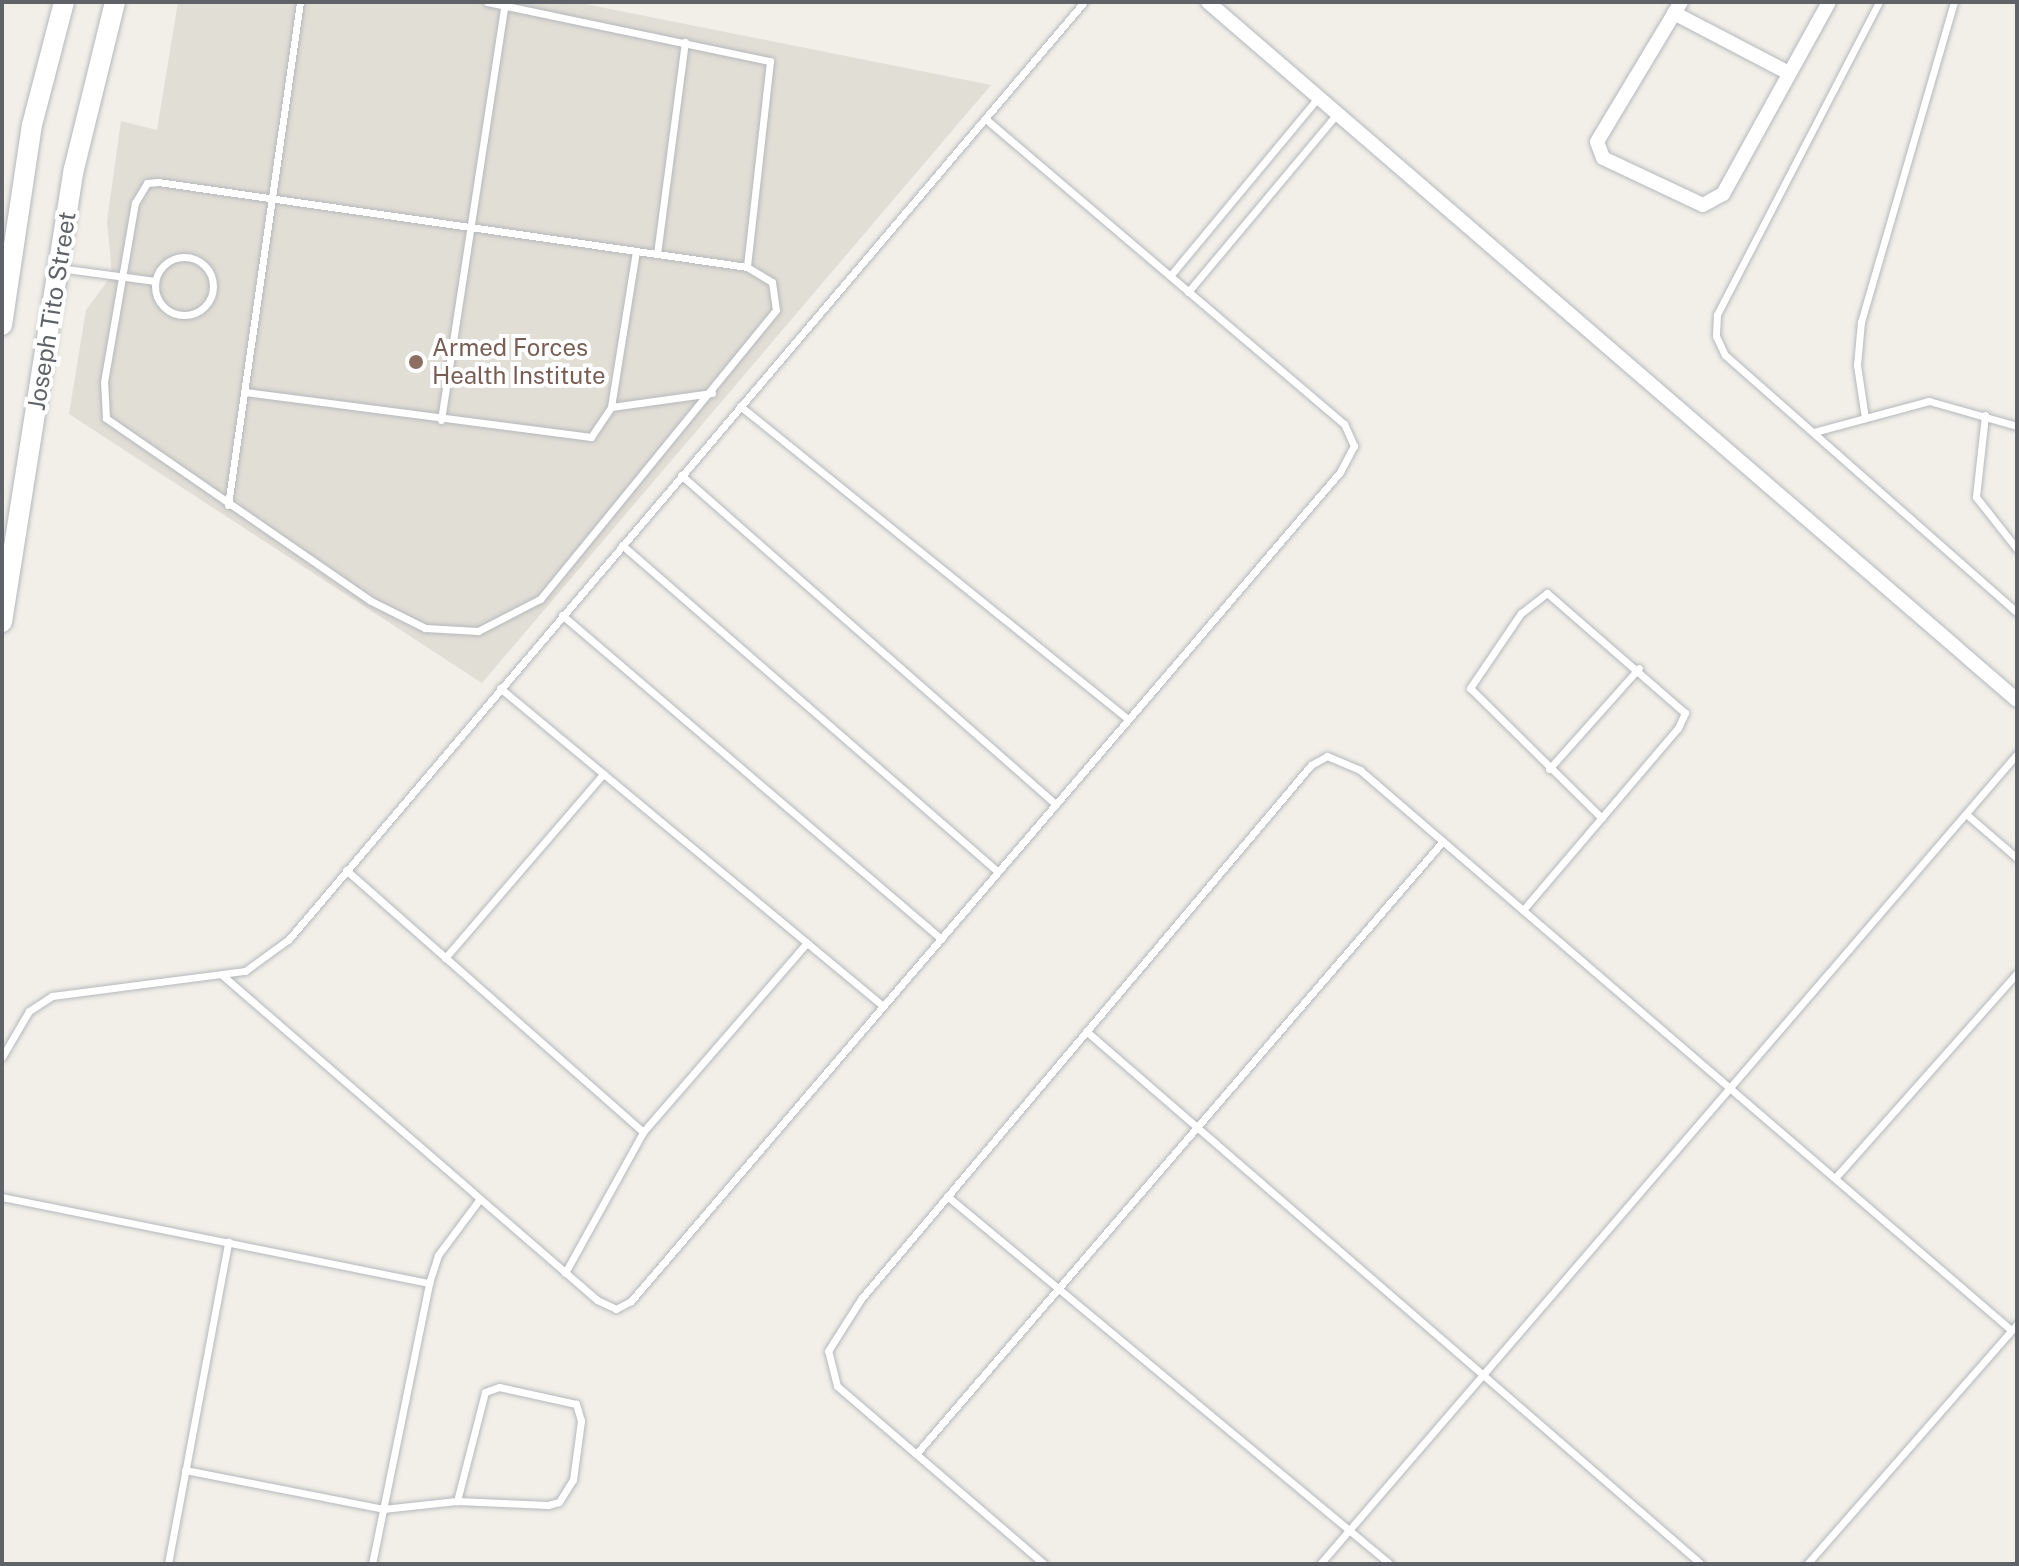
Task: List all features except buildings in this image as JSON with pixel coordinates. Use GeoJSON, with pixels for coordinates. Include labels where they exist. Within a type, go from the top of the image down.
{"type":"FeatureCollection","features":[{"type":"Feature","properties":{"kind":"main road","name":"Joseph Tito Street"},"geometry":{"type":"LineString","coordinates":[[2,325],[32,125],[64,2]]}},
{"type":"Feature","properties":{"kind":"main road","name":"Joseph Tito Street"},"geometry":{"type":"LineString","coordinates":[[2,622],[85,113],[115,2]]}},
{"type":"Feature","properties":{"kind":"street"},"geometry":{"type":"LineString","coordinates":[[1208,2],[2017,700]]}},
{"type":"Feature","properties":{"kind":"street"},"geometry":{"type":"LineString","coordinates":[[1789,73],[1677,7],[1600,125],[1603,158],[1711,204],[1789,73],[1829,2]]}},
{"type":"Feature","properties":{"kind":"lane"},"geometry":{"type":"LineString","coordinates":[[228,505],[300,2]]}},
{"type":"Feature","properties":{"kind":"lane"},"geometry":{"type":"LineString","coordinates":[[487,2],[760,56],[774,71],[747,267]]}},
{"type":"Feature","properties":{"kind":"lane"},"geometry":{"type":"LineString","coordinates":[[2,1057],[29,1011],[52,996],[79,987],[222,975],[266,959],[346,870],[1084,2]]}},
{"type":"Feature","properties":{"kind":"lane"},"geometry":{"type":"LineString","coordinates":[[1879,2],[1715,325],[1725,355],[2017,612]]}},
{"type":"Feature","properties":{"kind":"lane"},"geometry":{"type":"LineString","coordinates":[[1865,418],[1857,365],[1861,322],[1954,2]]}},
{"type":"Feature","properties":{"kind":"lane"},"geometry":{"type":"LineString","coordinates":[[441,420],[504,6]]}},
{"type":"Feature","properties":{"kind":"lane"},"geometry":{"type":"LineString","coordinates":[[657,254],[685,42]]}},
{"type":"Feature","properties":{"kind":"lane"},"geometry":{"type":"LineString","coordinates":[[1170,276],[1318,98]]}},
{"type":"Feature","properties":{"kind":"lane"},"geometry":{"type":"LineString","coordinates":[[1188,292],[1337,114]]}},
{"type":"Feature","properties":{"kind":"lane"},"geometry":{"type":"LineString","coordinates":[[222,975],[479,1200],[607,1307],[631,1301],[1128,719],[1354,446],[1344,424],[985,119]]}},
{"type":"Feature","properties":{"kind":"lane"},"geometry":{"type":"LineString","coordinates":[[147,183],[472,226],[747,267],[772,282],[776,310],[712,393],[540,599],[478,631],[454,634],[402,619],[228,505],[106,418],[101,402],[135,203],[147,183]]}},
{"type":"Feature","properties":{"kind":"lane"},"geometry":{"type":"LineString","coordinates":[[245,392],[441,420],[591,437],[611,407],[636,251]]}},
{"type":"Feature","properties":{"kind":"lane"},"geometry":{"type":"LineString","coordinates":[[188,257],[207,268],[213,290],[201,309],[180,314],[161,303],[155,281],[167,262],[188,257]]}},
{"type":"Feature","properties":{"kind":"lane"},"geometry":{"type":"LineString","coordinates":[[59,268],[155,281]]}},
{"type":"Feature","properties":{"kind":"lane"},"geometry":{"type":"LineString","coordinates":[[611,407],[712,393]]}},
{"type":"Feature","properties":{"kind":"lane"},"geometry":{"type":"LineString","coordinates":[[1814,432],[1938,401],[2017,426]]}},
{"type":"Feature","properties":{"kind":"lane"},"geometry":{"type":"LineString","coordinates":[[740,406],[1128,719]]}},
{"type":"Feature","properties":{"kind":"lane"},"geometry":{"type":"LineString","coordinates":[[1985,415],[1976,497],[2017,549]]}},
{"type":"Feature","properties":{"kind":"lane"},"geometry":{"type":"LineString","coordinates":[[681,475],[1056,804]]}},
{"type":"Feature","properties":{"kind":"lane"},"geometry":{"type":"LineString","coordinates":[[622,545],[998,872]]}},
{"type":"Feature","properties":{"kind":"lane"},"geometry":{"type":"LineString","coordinates":[[1523,910],[1602,818],[1684,720],[1683,707],[1554,594],[1538,596],[1521,613],[1470,688],[1602,818]]}},
{"type":"Feature","properties":{"kind":"lane"},"geometry":{"type":"LineString","coordinates":[[562,615],[941,939]]}},
{"type":"Feature","properties":{"kind":"lane"},"geometry":{"type":"LineString","coordinates":[[1549,769],[1639,668]]}},
{"type":"Feature","properties":{"kind":"lane"},"geometry":{"type":"LineString","coordinates":[[500,688],[883,1006]]}},
{"type":"Feature","properties":{"kind":"lane"},"geometry":{"type":"LineString","coordinates":[[1320,1564],[2017,754]]}},
{"type":"Feature","properties":{"kind":"lane"},"geometry":{"type":"LineString","coordinates":[[1044,1564],[837,1386],[828,1351],[861,1299],[947,1196],[1311,765],[1327,756],[1360,770],[1835,1178],[2014,1327],[1807,1564]]}},
{"type":"Feature","properties":{"kind":"lane"},"geometry":{"type":"LineString","coordinates":[[445,958],[603,774]]}},
{"type":"Feature","properties":{"kind":"lane"},"geometry":{"type":"LineString","coordinates":[[1966,814],[2017,858]]}},
{"type":"Feature","properties":{"kind":"lane"},"geometry":{"type":"LineString","coordinates":[[916,1454],[1443,841]]}},
{"type":"Feature","properties":{"kind":"lane"},"geometry":{"type":"LineString","coordinates":[[346,870],[643,1132]]}},
{"type":"Feature","properties":{"kind":"lane"},"geometry":{"type":"LineString","coordinates":[[565,1273],[643,1132],[807,943]]}},
{"type":"Feature","properties":{"kind":"lane"},"geometry":{"type":"LineString","coordinates":[[1835,1178],[2017,973]]}},
{"type":"Feature","properties":{"kind":"lane"},"geometry":{"type":"LineString","coordinates":[[1086,1031],[1195,1129],[1701,1564]]}},
{"type":"Feature","properties":{"kind":"lane"},"geometry":{"type":"LineString","coordinates":[[947,1196],[1390,1564]]}},
{"type":"Feature","properties":{"kind":"lane"},"geometry":{"type":"LineString","coordinates":[[2,1197],[429,1283]]}},
{"type":"Feature","properties":{"kind":"lane"},"geometry":{"type":"LineString","coordinates":[[372,1564],[429,1283],[438,1255],[479,1200]]}},
{"type":"Feature","properties":{"kind":"lane"},"geometry":{"type":"LineString","coordinates":[[168,1564],[228,1242]]}},
{"type":"Feature","properties":{"kind":"lane"},"geometry":{"type":"LineString","coordinates":[[185,1470],[383,1509],[457,1501],[559,1502],[573,1480],[581,1421],[576,1404],[499,1387],[485,1392],[457,1501]]}},
{"type":"Feature","properties":{"kind":"shaded area","name":"Armed Forces Health Institute"},"geometry":{"type":"Polygon","coordinates":[[[178,2],[575,2],[991,85],[482,683],[69,414],[86,310],[112,275],[107,221],[121,121],[157,130],[178,2]]]}},
{"type":"Feature","properties":{"kind":"place","name":"Armed Forces Health Institute"},"geometry":{"type":"Point","coordinates":[416,362]}}]}
